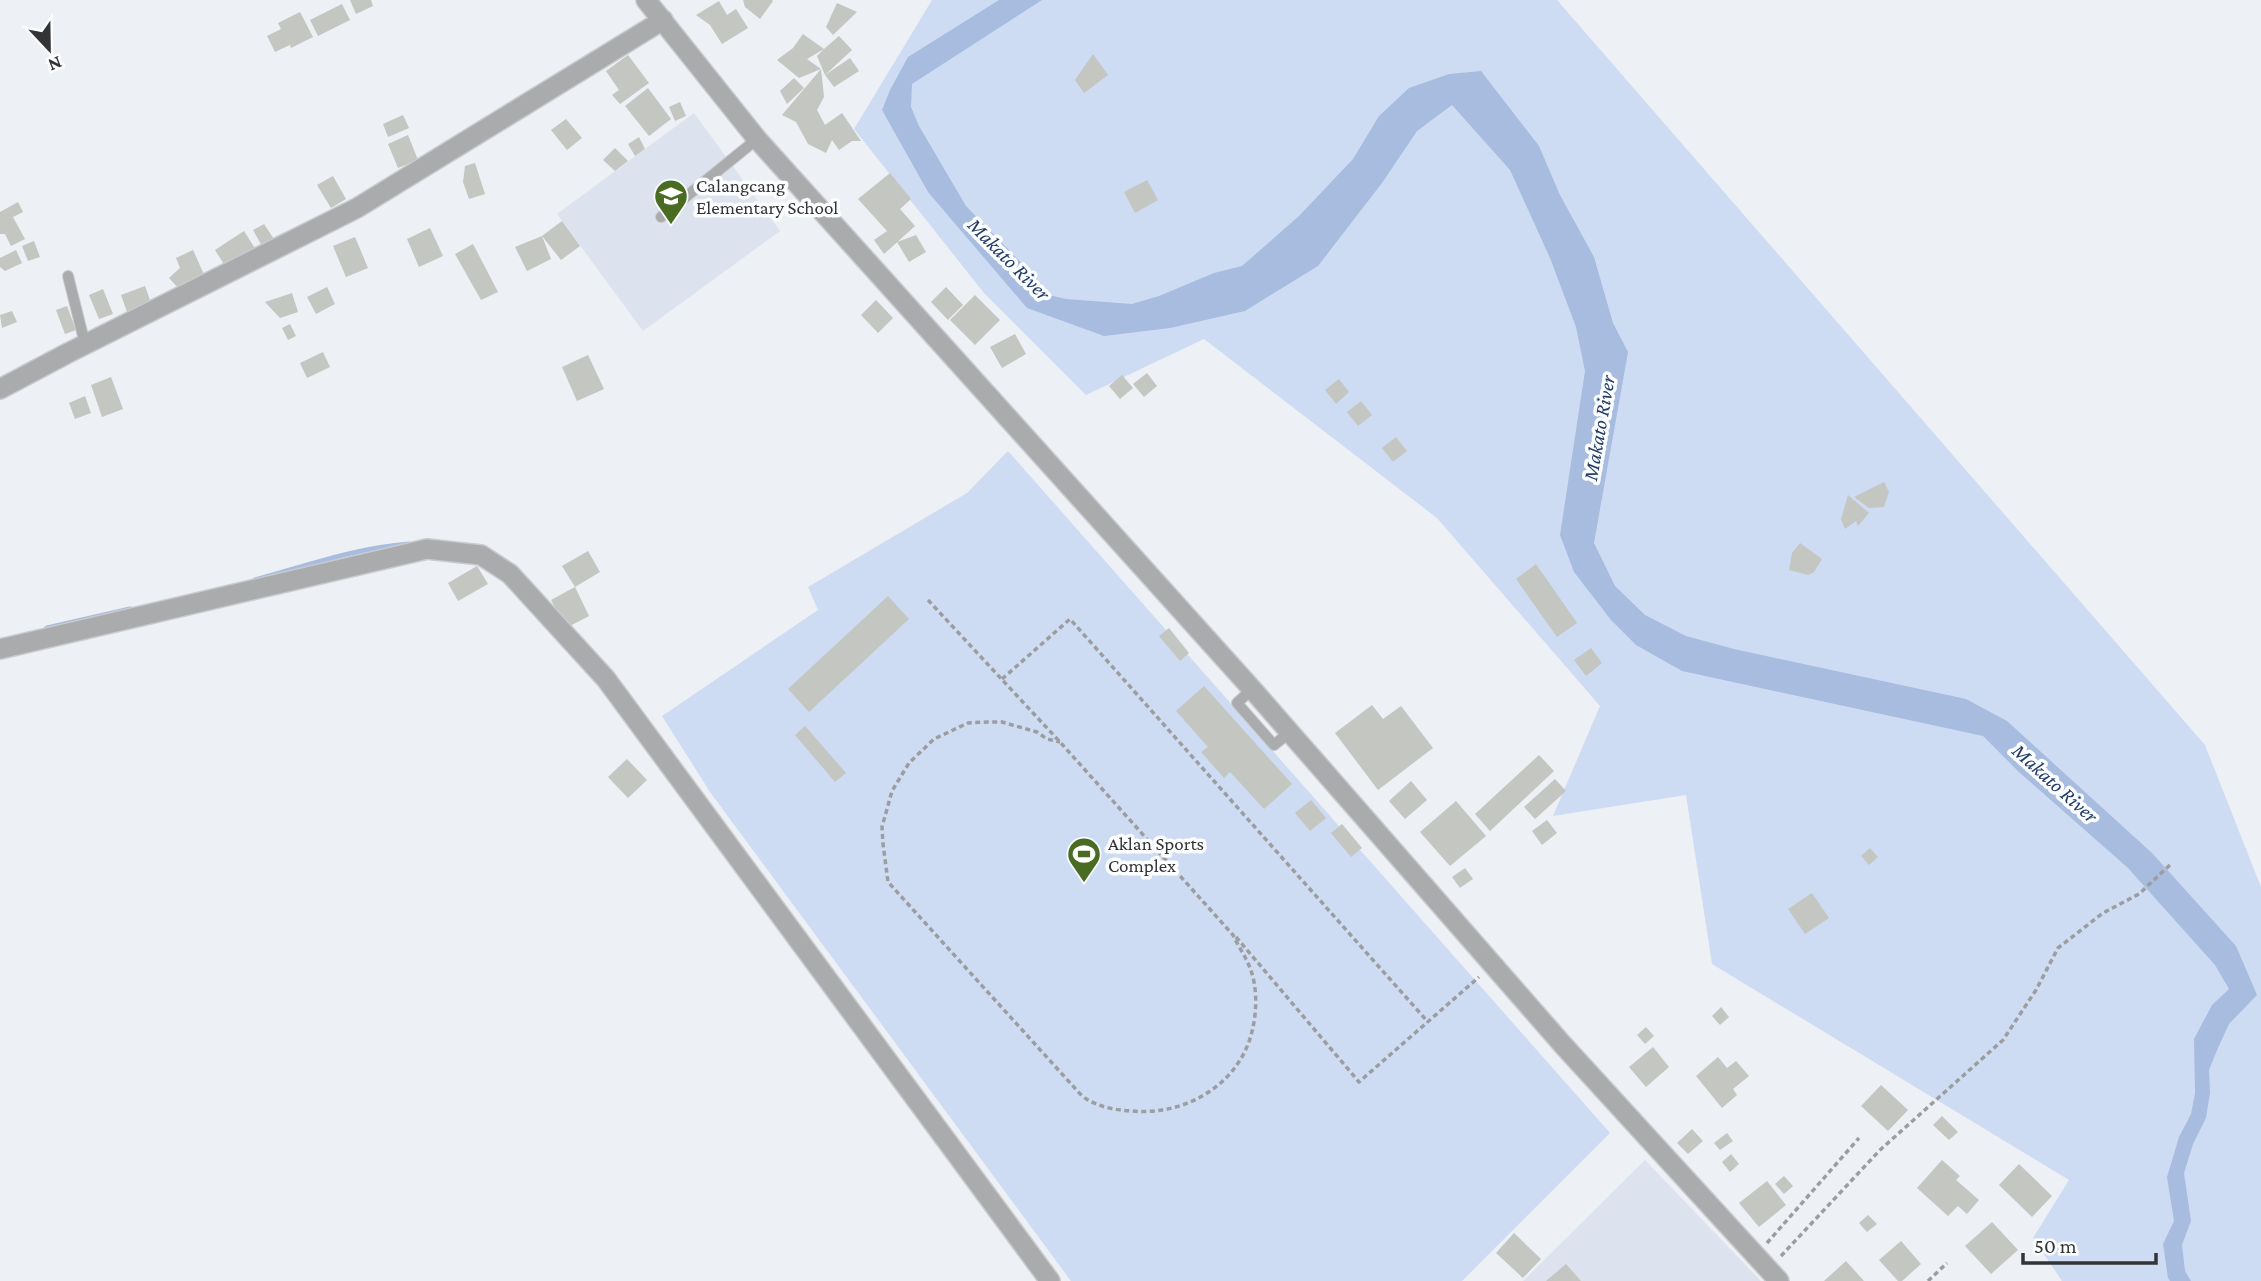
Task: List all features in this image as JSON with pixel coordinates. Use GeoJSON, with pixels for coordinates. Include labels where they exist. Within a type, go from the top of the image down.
{"type":"FeatureCollection","features":[{"type":"Feature","properties":{"kind":"street"},"geometry":{"type":"LineString","coordinates":[[646,0],[757,139],[1252,689],[1563,1045],[1768,1269]]}},
{"type":"Feature","properties":{"kind":"street"},"geometry":{"type":"LineString","coordinates":[[0,389],[357,208],[663,20]]}},
{"type":"Feature","properties":{"kind":"street"},"geometry":{"type":"LineString","coordinates":[[0,649],[427,549],[481,555],[510,574],[606,679],[1050,1281]]}},
{"type":"Feature","properties":{"kind":"lane"},"geometry":{"type":"LineString","coordinates":[[661,217],[757,139]]}},
{"type":"Feature","properties":{"kind":"lane"},"geometry":{"type":"LineString","coordinates":[[68,276],[85,344]]}},
{"type":"Feature","properties":{"kind":"path"},"geometry":{"type":"LineString","coordinates":[[928,600],[1233,935],[1359,1082],[1486,971]]}},
{"type":"Feature","properties":{"kind":"path"},"geometry":{"type":"LineString","coordinates":[[1002,680],[1070,619],[1429,1021]]}},
{"type":"Feature","properties":{"kind":"path"},"geometry":{"type":"LineString","coordinates":[[1060,742],[1002,722],[968,723],[934,739],[909,763],[892,791],[883,827],[888,882],[1082,1096],[1092,1103],[1120,1111],[1153,1112],[1184,1106],[1213,1090],[1237,1066],[1253,1027],[1255,985],[1250,968],[1233,935]]}},
{"type":"Feature","properties":{"kind":"path"},"geometry":{"type":"LineString","coordinates":[[1768,1269],[1880,1150],[2003,1040],[2036,990],[2058,948],[2103,913],[2139,894],[2172,863]]}},
{"type":"Feature","properties":{"kind":"path"},"geometry":{"type":"LineString","coordinates":[[1768,1269],[1858,1138]]}},
{"type":"Feature","properties":{"kind":"path"},"geometry":{"type":"LineString","coordinates":[[1928,1281],[1947,1263]]}},
{"type":"Feature","properties":{"kind":"shaded area"},"geometry":{"type":"Polygon","coordinates":[[[932,0],[1557,0],[2205,745],[2261,887],[2261,1281],[2062,1281],[2033,1238],[2069,1180],[1712,964],[1686,795],[1553,816],[1600,706],[1437,518],[1204,339],[1086,395],[984,293],[854,129],[932,0]]]}},
{"type":"Feature","properties":{"kind":"shaded area","name":"Calangcang Elementary School"},"geometry":{"type":"Polygon","coordinates":[[[694,113],[780,231],[643,331],[557,214],[694,113]]]}},
{"type":"Feature","properties":{"kind":"shaded area","name":"Aklan Sports Complex"},"geometry":{"type":"Polygon","coordinates":[[[1008,451],[1610,1133],[1462,1281],[1071,1281],[710,792],[662,716],[818,610],[808,587],[967,493],[1008,451]]]}},
{"type":"Feature","properties":{"kind":"shaded area"},"geometry":{"type":"Polygon","coordinates":[[[1645,1160],[1761,1281],[1523,1281],[1645,1160]]]}},
{"type":"Feature","properties":{"kind":"water","name":"Makato River"},"geometry":{"type":"Polygon","coordinates":[[[999,0],[1042,0],[912,84],[911,107],[919,126],[966,206],[1049,295],[1066,299],[1132,304],[1214,273],[1242,266],[1299,216],[1353,159],[1379,116],[1409,88],[1449,74],[1481,71],[1539,146],[1560,195],[1594,257],[1613,323],[1628,352],[1594,543],[1615,586],[1645,615],[1686,636],[1734,649],[1966,699],[2007,721],[2152,853],[2236,946],[2257,995],[2229,1024],[2218,1048],[2209,1070],[2210,1093],[2206,1118],[2193,1144],[2184,1173],[2191,1221],[2182,1245],[2185,1271],[2191,1281],[2170,1281],[2168,1278],[2163,1244],[2174,1221],[2167,1177],[2179,1137],[2191,1114],[2195,1093],[2194,1039],[2212,1005],[2229,989],[2215,965],[2128,868],[2020,773],[1983,736],[1682,671],[1636,645],[1611,620],[1574,572],[1560,535],[1585,371],[1576,327],[1550,258],[1510,170],[1452,105],[1417,131],[1382,183],[1318,266],[1245,311],[1170,328],[1104,336],[1027,308],[928,192],[882,110],[908,57],[999,0]]]}},
{"type":"Feature","properties":{"kind":"building"},"geometry":{"type":"Polygon","coordinates":[[[350,0],[371,0],[373,6],[356,14],[350,0]]]}},
{"type":"Feature","properties":{"kind":"building"},"geometry":{"type":"Polygon","coordinates":[[[743,0],[773,1],[760,19],[745,7],[743,0]]]}},
{"type":"Feature","properties":{"kind":"building"},"geometry":{"type":"Polygon","coordinates":[[[719,1],[727,15],[736,9],[748,28],[722,44],[710,25],[696,15],[719,1]]]}},
{"type":"Feature","properties":{"kind":"building"},"geometry":{"type":"Polygon","coordinates":[[[837,3],[857,12],[833,35],[826,27],[837,3]]]}},
{"type":"Feature","properties":{"kind":"building"},"geometry":{"type":"Polygon","coordinates":[[[342,4],[350,20],[318,36],[310,20],[342,4]]]}},
{"type":"Feature","properties":{"kind":"building"},"geometry":{"type":"Polygon","coordinates":[[[300,12],[313,37],[291,48],[290,45],[275,52],[267,36],[281,29],[278,23],[300,12]]]}},
{"type":"Feature","properties":{"kind":"building"},"geometry":{"type":"Polygon","coordinates":[[[803,34],[824,49],[807,59],[821,69],[799,78],[777,60],[793,48],[803,34]]]}},
{"type":"Feature","properties":{"kind":"building"},"geometry":{"type":"Polygon","coordinates":[[[839,36],[852,50],[825,75],[817,56],[839,36]]]}},
{"type":"Feature","properties":{"kind":"building"},"geometry":{"type":"Polygon","coordinates":[[[1093,54],[1108,75],[1084,93],[1075,80],[1093,54]]]}},
{"type":"Feature","properties":{"kind":"building"},"geometry":{"type":"Polygon","coordinates":[[[628,55],[649,83],[620,104],[612,95],[619,90],[606,71],[628,55]]]}},
{"type":"Feature","properties":{"kind":"building"},"geometry":{"type":"Polygon","coordinates":[[[850,58],[859,71],[834,87],[825,75],[850,58]]]}},
{"type":"Feature","properties":{"kind":"building"},"geometry":{"type":"Polygon","coordinates":[[[821,69],[824,97],[817,110],[825,125],[842,113],[861,141],[852,141],[839,150],[832,140],[826,153],[808,144],[796,122],[782,115],[821,69]]]}},
{"type":"Feature","properties":{"kind":"building"},"geometry":{"type":"Polygon","coordinates":[[[794,78],[804,88],[787,104],[780,91],[794,78]]]}},
{"type":"Feature","properties":{"kind":"building"},"geometry":{"type":"Polygon","coordinates":[[[648,88],[671,119],[649,136],[625,106],[648,88]]]}},
{"type":"Feature","properties":{"kind":"building"},"geometry":{"type":"Polygon","coordinates":[[[680,102],[686,116],[675,121],[669,107],[680,102]]]}},
{"type":"Feature","properties":{"kind":"building"},"geometry":{"type":"Polygon","coordinates":[[[403,115],[409,128],[388,137],[383,124],[403,115]]]}},
{"type":"Feature","properties":{"kind":"building"},"geometry":{"type":"Polygon","coordinates":[[[566,119],[582,138],[567,150],[551,130],[566,119]]]}},
{"type":"Feature","properties":{"kind":"building"},"geometry":{"type":"Polygon","coordinates":[[[408,135],[418,160],[398,168],[388,144],[408,135]]]}},
{"type":"Feature","properties":{"kind":"building"},"geometry":{"type":"Polygon","coordinates":[[[639,137],[645,149],[635,156],[628,144],[639,137]]]}},
{"type":"Feature","properties":{"kind":"building"},"geometry":{"type":"Polygon","coordinates":[[[615,148],[628,161],[615,171],[603,160],[615,148]]]}},
{"type":"Feature","properties":{"kind":"building"},"geometry":{"type":"Polygon","coordinates":[[[475,163],[485,194],[469,199],[463,182],[465,166],[475,163]]]}},
{"type":"Feature","properties":{"kind":"building"},"geometry":{"type":"Polygon","coordinates":[[[890,173],[911,199],[900,209],[915,226],[884,254],[874,240],[887,231],[858,199],[890,173]]]}},
{"type":"Feature","properties":{"kind":"building"},"geometry":{"type":"Polygon","coordinates":[[[333,176],[346,199],[331,208],[317,185],[333,176]]]}},
{"type":"Feature","properties":{"kind":"building"},"geometry":{"type":"Polygon","coordinates":[[[1147,180],[1158,200],[1135,213],[1124,192],[1147,180]]]}},
{"type":"Feature","properties":{"kind":"building"},"geometry":{"type":"Polygon","coordinates":[[[18,202],[23,212],[13,217],[25,239],[11,246],[5,234],[0,234],[0,212],[18,202]]]}},
{"type":"Feature","properties":{"kind":"building"},"geometry":{"type":"Polygon","coordinates":[[[562,221],[580,246],[561,260],[542,236],[562,221]]]}},
{"type":"Feature","properties":{"kind":"building"},"geometry":{"type":"Polygon","coordinates":[[[264,224],[274,239],[262,246],[253,230],[264,224]]]}},
{"type":"Feature","properties":{"kind":"building"},"geometry":{"type":"Polygon","coordinates":[[[430,228],[443,256],[419,267],[407,239],[430,228]]]}},
{"type":"Feature","properties":{"kind":"building"},"geometry":{"type":"Polygon","coordinates":[[[244,231],[256,250],[227,269],[215,250],[244,231]]]}},
{"type":"Feature","properties":{"kind":"building"},"geometry":{"type":"Polygon","coordinates":[[[916,235],[926,252],[909,262],[897,242],[916,235]]]}},
{"type":"Feature","properties":{"kind":"building"},"geometry":{"type":"Polygon","coordinates":[[[542,236],[551,259],[527,271],[515,247],[542,236]]]}},
{"type":"Feature","properties":{"kind":"building"},"geometry":{"type":"Polygon","coordinates":[[[355,237],[368,268],[346,277],[333,246],[355,237]]]}},
{"type":"Feature","properties":{"kind":"building"},"geometry":{"type":"Polygon","coordinates":[[[34,241],[40,257],[28,261],[22,246],[34,241]]]}},
{"type":"Feature","properties":{"kind":"building"},"geometry":{"type":"Polygon","coordinates":[[[473,244],[498,292],[481,300],[455,254],[473,244]]]}},
{"type":"Feature","properties":{"kind":"building"},"geometry":{"type":"Polygon","coordinates":[[[16,250],[22,263],[5,271],[0,267],[0,258],[16,250]]]}},
{"type":"Feature","properties":{"kind":"building"},"geometry":{"type":"Polygon","coordinates":[[[193,250],[206,279],[181,291],[169,278],[180,268],[176,258],[193,250]]]}},
{"type":"Feature","properties":{"kind":"building"},"geometry":{"type":"Polygon","coordinates":[[[145,286],[151,303],[127,312],[121,295],[145,286]]]}},
{"type":"Feature","properties":{"kind":"building"},"geometry":{"type":"Polygon","coordinates":[[[327,287],[335,304],[316,314],[307,297],[327,287]]]}},
{"type":"Feature","properties":{"kind":"building"},"geometry":{"type":"Polygon","coordinates":[[[946,287],[963,305],[948,320],[931,302],[946,287]]]}},
{"type":"Feature","properties":{"kind":"building"},"geometry":{"type":"Polygon","coordinates":[[[103,289],[113,314],[99,319],[89,295],[103,289]]]}},
{"type":"Feature","properties":{"kind":"building"},"geometry":{"type":"Polygon","coordinates":[[[292,293],[298,312],[280,318],[265,302],[292,293]]]}},
{"type":"Feature","properties":{"kind":"building"},"geometry":{"type":"Polygon","coordinates":[[[975,295],[1000,320],[975,345],[950,320],[975,295]]]}},
{"type":"Feature","properties":{"kind":"building"},"geometry":{"type":"Polygon","coordinates":[[[876,300],[893,318],[878,333],[861,315],[876,300]]]}},
{"type":"Feature","properties":{"kind":"building"},"geometry":{"type":"Polygon","coordinates":[[[67,306],[76,330],[65,334],[56,310],[67,306]]]}},
{"type":"Feature","properties":{"kind":"building"},"geometry":{"type":"Polygon","coordinates":[[[12,311],[17,322],[2,328],[0,315],[12,311]]]}},
{"type":"Feature","properties":{"kind":"building"},"geometry":{"type":"Polygon","coordinates":[[[290,324],[296,336],[288,340],[282,328],[290,324]]]}},
{"type":"Feature","properties":{"kind":"building"},"geometry":{"type":"Polygon","coordinates":[[[1015,334],[1026,354],[1002,368],[990,347],[1015,334]]]}},
{"type":"Feature","properties":{"kind":"building"},"geometry":{"type":"Polygon","coordinates":[[[323,352],[330,367],[307,378],[300,363],[323,352]]]}},
{"type":"Feature","properties":{"kind":"building"},"geometry":{"type":"Polygon","coordinates":[[[588,355],[604,389],[577,401],[562,367],[588,355]]]}},
{"type":"Feature","properties":{"kind":"building"},"geometry":{"type":"Polygon","coordinates":[[[1147,373],[1157,386],[1144,397],[1133,384],[1147,373]]]}},
{"type":"Feature","properties":{"kind":"building"},"geometry":{"type":"Polygon","coordinates":[[[1122,375],[1133,388],[1120,399],[1109,386],[1122,375]]]}},
{"type":"Feature","properties":{"kind":"building"},"geometry":{"type":"Polygon","coordinates":[[[111,377],[123,409],[102,417],[91,385],[111,377]]]}},
{"type":"Feature","properties":{"kind":"building"},"geometry":{"type":"Polygon","coordinates":[[[1339,379],[1349,392],[1336,404],[1325,390],[1339,379]]]}},
{"type":"Feature","properties":{"kind":"building"},"geometry":{"type":"Polygon","coordinates":[[[85,396],[91,413],[75,419],[69,403],[85,396]]]}},
{"type":"Feature","properties":{"kind":"building"},"geometry":{"type":"Polygon","coordinates":[[[1361,401],[1372,415],[1358,426],[1347,412],[1361,401]]]}},
{"type":"Feature","properties":{"kind":"building"},"geometry":{"type":"Polygon","coordinates":[[[1396,437],[1407,451],[1393,462],[1382,448],[1396,437]]]}},
{"type":"Feature","properties":{"kind":"building"},"geometry":{"type":"Polygon","coordinates":[[[1884,482],[1889,492],[1884,507],[1869,508],[1854,497],[1884,482]]]}},
{"type":"Feature","properties":{"kind":"building"},"geometry":{"type":"Polygon","coordinates":[[[1848,495],[1869,513],[1858,526],[1856,521],[1845,529],[1841,519],[1848,495]]]}},
{"type":"Feature","properties":{"kind":"building"},"geometry":{"type":"Polygon","coordinates":[[[1800,543],[1822,559],[1814,572],[1808,575],[1789,570],[1792,553],[1800,543]]]}},
{"type":"Feature","properties":{"kind":"building"},"geometry":{"type":"Polygon","coordinates":[[[588,551],[600,572],[575,587],[562,566],[588,551]]]}},
{"type":"Feature","properties":{"kind":"building"},"geometry":{"type":"Polygon","coordinates":[[[1536,564],[1577,623],[1557,637],[1516,579],[1536,564]]]}},
{"type":"Feature","properties":{"kind":"building"},"geometry":{"type":"Polygon","coordinates":[[[477,566],[488,584],[458,601],[448,583],[477,566]]]}},
{"type":"Feature","properties":{"kind":"building"},"geometry":{"type":"Polygon","coordinates":[[[575,587],[589,616],[566,628],[551,600],[575,587]]]}},
{"type":"Feature","properties":{"kind":"building"},"geometry":{"type":"Polygon","coordinates":[[[888,596],[909,619],[809,712],[788,689],[888,596]]]}},
{"type":"Feature","properties":{"kind":"building"},"geometry":{"type":"Polygon","coordinates":[[[1169,628],[1189,653],[1180,661],[1159,636],[1169,628]]]}},
{"type":"Feature","properties":{"kind":"building"},"geometry":{"type":"Polygon","coordinates":[[[1591,648],[1602,663],[1586,676],[1574,660],[1591,648]]]}},
{"type":"Feature","properties":{"kind":"building"},"geometry":{"type":"Polygon","coordinates":[[[1204,686],[1292,784],[1264,809],[1230,772],[1224,778],[1201,752],[1208,747],[1176,711],[1204,686]]]}},
{"type":"Feature","properties":{"kind":"building"},"geometry":{"type":"Polygon","coordinates":[[[1372,705],[1383,719],[1401,706],[1433,748],[1378,790],[1335,733],[1372,705]]]}},
{"type":"Feature","properties":{"kind":"building"},"geometry":{"type":"Polygon","coordinates":[[[805,726],[846,773],[835,782],[795,735],[805,726]]]}},
{"type":"Feature","properties":{"kind":"building"},"geometry":{"type":"Polygon","coordinates":[[[1539,755],[1554,771],[1490,831],[1475,814],[1539,755]]]}},
{"type":"Feature","properties":{"kind":"building"},"geometry":{"type":"Polygon","coordinates":[[[627,759],[647,780],[628,798],[608,777],[627,759]]]}},
{"type":"Feature","properties":{"kind":"building"},"geometry":{"type":"Polygon","coordinates":[[[1555,779],[1566,791],[1535,819],[1524,807],[1555,779]]]}},
{"type":"Feature","properties":{"kind":"building"},"geometry":{"type":"Polygon","coordinates":[[[1411,781],[1427,800],[1405,819],[1389,801],[1411,781]]]}},
{"type":"Feature","properties":{"kind":"building"},"geometry":{"type":"Polygon","coordinates":[[[1311,800],[1326,818],[1310,831],[1295,813],[1311,800]]]}},
{"type":"Feature","properties":{"kind":"building"},"geometry":{"type":"Polygon","coordinates":[[[1456,801],[1486,836],[1450,866],[1420,832],[1456,801]]]}},
{"type":"Feature","properties":{"kind":"building"},"geometry":{"type":"Polygon","coordinates":[[[1547,820],[1557,833],[1542,845],[1532,831],[1547,820]]]}},
{"type":"Feature","properties":{"kind":"building"},"geometry":{"type":"Polygon","coordinates":[[[1342,824],[1362,848],[1351,857],[1331,833],[1342,824]]]}},
{"type":"Feature","properties":{"kind":"building"},"geometry":{"type":"Polygon","coordinates":[[[1870,848],[1878,857],[1869,865],[1861,856],[1870,848]]]}},
{"type":"Feature","properties":{"kind":"building"},"geometry":{"type":"Polygon","coordinates":[[[1465,868],[1473,879],[1460,888],[1452,877],[1465,868]]]}},
{"type":"Feature","properties":{"kind":"building"},"geometry":{"type":"Polygon","coordinates":[[[1812,893],[1829,918],[1805,934],[1788,909],[1812,893]]]}},
{"type":"Feature","properties":{"kind":"building"},"geometry":{"type":"Polygon","coordinates":[[[1721,1007],[1729,1017],[1720,1025],[1712,1016],[1721,1007]]]}},
{"type":"Feature","properties":{"kind":"building"},"geometry":{"type":"Polygon","coordinates":[[[1646,1027],[1654,1036],[1645,1044],[1637,1035],[1646,1027]]]}},
{"type":"Feature","properties":{"kind":"building"},"geometry":{"type":"Polygon","coordinates":[[[1653,1047],[1669,1067],[1646,1087],[1629,1067],[1653,1047]]]}},
{"type":"Feature","properties":{"kind":"building"},"geometry":{"type":"Polygon","coordinates":[[[1718,1057],[1727,1068],[1736,1061],[1749,1076],[1733,1089],[1737,1095],[1722,1108],[1696,1076],[1718,1057]]]}},
{"type":"Feature","properties":{"kind":"building"},"geometry":{"type":"Polygon","coordinates":[[[1881,1085],[1908,1110],[1888,1131],[1861,1106],[1881,1085]]]}},
{"type":"Feature","properties":{"kind":"building"},"geometry":{"type":"Polygon","coordinates":[[[1942,1116],[1958,1132],[1949,1140],[1933,1125],[1942,1116]]]}},
{"type":"Feature","properties":{"kind":"building"},"geometry":{"type":"Polygon","coordinates":[[[1692,1129],[1703,1141],[1688,1154],[1677,1143],[1692,1129]]]}},
{"type":"Feature","properties":{"kind":"building"},"geometry":{"type":"Polygon","coordinates":[[[1727,1133],[1733,1141],[1720,1150],[1714,1143],[1727,1133]]]}},
{"type":"Feature","properties":{"kind":"building"},"geometry":{"type":"Polygon","coordinates":[[[1731,1154],[1739,1164],[1730,1172],[1722,1162],[1731,1154]]]}},
{"type":"Feature","properties":{"kind":"building"},"geometry":{"type":"Polygon","coordinates":[[[1942,1160],[1960,1176],[1956,1180],[1979,1200],[1967,1214],[1958,1206],[1948,1216],[1917,1188],[1942,1160]]]}},
{"type":"Feature","properties":{"kind":"building"},"geometry":{"type":"Polygon","coordinates":[[[2019,1164],[2052,1196],[2032,1217],[1999,1185],[2019,1164]]]}},
{"type":"Feature","properties":{"kind":"building"},"geometry":{"type":"Polygon","coordinates":[[[1784,1176],[1793,1186],[1784,1194],[1775,1184],[1784,1176]]]}},
{"type":"Feature","properties":{"kind":"building"},"geometry":{"type":"Polygon","coordinates":[[[1767,1181],[1786,1205],[1759,1227],[1739,1203],[1767,1181]]]}},
{"type":"Feature","properties":{"kind":"building"},"geometry":{"type":"Polygon","coordinates":[[[1868,1215],[1877,1224],[1867,1232],[1859,1223],[1868,1215]]]}},
{"type":"Feature","properties":{"kind":"building"},"geometry":{"type":"Polygon","coordinates":[[[1992,1222],[2018,1250],[1991,1274],[1965,1246],[1992,1222]]]}},
{"type":"Feature","properties":{"kind":"building"},"geometry":{"type":"Polygon","coordinates":[[[1514,1233],[1541,1259],[1523,1278],[1496,1253],[1514,1233]]]}},
{"type":"Feature","properties":{"kind":"building"},"geometry":{"type":"Polygon","coordinates":[[[1901,1241],[1921,1264],[1902,1281],[1898,1281],[1879,1260],[1901,1241]]]}},
{"type":"Feature","properties":{"kind":"building"},"geometry":{"type":"Polygon","coordinates":[[[1846,1261],[1864,1281],[1824,1281],[1846,1261]]]}},
{"type":"Feature","properties":{"kind":"building"},"geometry":{"type":"Polygon","coordinates":[[[1566,1264],[1581,1281],[1546,1281],[1566,1264]]]}},
{"type":"Feature","properties":{"kind":"waterway"},"geometry":{"type":"LineString","coordinates":[[255,580],[350,553],[409,544]]}},
{"type":"Feature","properties":{"kind":"waterway"},"geometry":{"type":"LineString","coordinates":[[47,628],[130,609]]}},
{"type":"Feature","properties":{"kind":"place","name":"Calangcang Elementary School"},"geometry":{"type":"Point","coordinates":[671,226]}},
{"type":"Feature","properties":{"kind":"place","name":"Aklan Sports Complex"},"geometry":{"type":"Point","coordinates":[1084,884]}}]}
